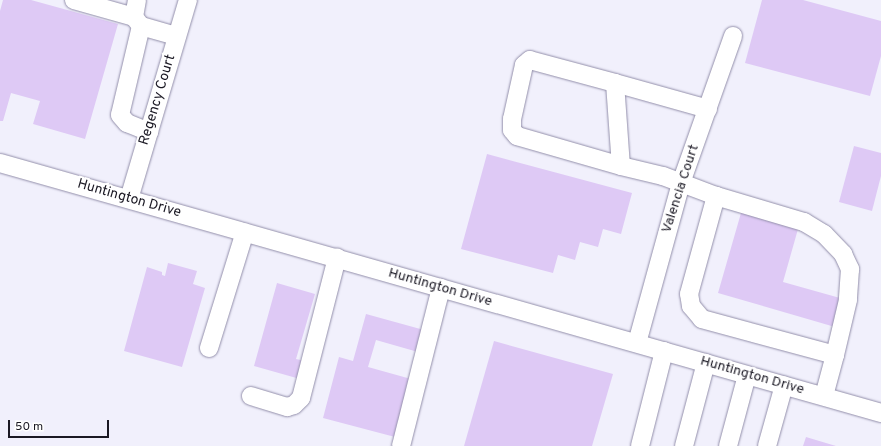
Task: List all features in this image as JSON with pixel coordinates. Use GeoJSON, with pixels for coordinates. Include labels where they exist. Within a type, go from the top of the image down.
{"type":"FeatureCollection","features":[{"type":"Feature","properties":{"kind":"street"},"geometry":{"type":"LineString","coordinates":[[74,0],[138,14],[177,36]]}},
{"type":"Feature","properties":{"kind":"street","name":"Regency Court"},"geometry":{"type":"LineString","coordinates":[[129,199],[188,0]]}},
{"type":"Feature","properties":{"kind":"street"},"geometry":{"type":"LineString","coordinates":[[138,14],[120,116],[127,123],[149,132]]}},
{"type":"Feature","properties":{"kind":"street","name":"Valencia Court"},"geometry":{"type":"LineString","coordinates":[[637,343],[681,183],[733,36]]}},
{"type":"Feature","properties":{"kind":"street"},"geometry":{"type":"LineString","coordinates":[[708,108],[530,60],[524,65],[512,119],[512,130],[517,136],[681,183],[716,196],[804,222],[824,234],[843,254],[850,269],[848,300],[824,396]]}},
{"type":"Feature","properties":{"kind":"street"},"geometry":{"type":"LineString","coordinates":[[615,83],[621,166]]}},
{"type":"Feature","properties":{"kind":"street","name":"Huntington Drive"},"geometry":{"type":"LineString","coordinates":[[1,167],[129,199],[881,413]]}},
{"type":"Feature","properties":{"kind":"street"},"geometry":{"type":"LineString","coordinates":[[716,196],[689,294],[689,301],[696,313],[702,319],[835,355]]}},
{"type":"Feature","properties":{"kind":"street"},"geometry":{"type":"LineString","coordinates":[[209,348],[245,232]]}},
{"type":"Feature","properties":{"kind":"street"},"geometry":{"type":"LineString","coordinates":[[251,396],[287,406],[294,405],[301,398],[337,258]]}},
{"type":"Feature","properties":{"kind":"street"},"geometry":{"type":"LineString","coordinates":[[401,446],[441,288]]}},
{"type":"Feature","properties":{"kind":"street"},"geometry":{"type":"LineString","coordinates":[[640,446],[664,351]]}},
{"type":"Feature","properties":{"kind":"street"},"geometry":{"type":"LineString","coordinates":[[684,446],[706,363]]}},
{"type":"Feature","properties":{"kind":"street"},"geometry":{"type":"LineString","coordinates":[[728,446],[747,375]]}},
{"type":"Feature","properties":{"kind":"street"},"geometry":{"type":"LineString","coordinates":[[767,446],[784,385]]}},
{"type":"Feature","properties":{"kind":"building"},"geometry":{"type":"Polygon","coordinates":[[[3,0],[31,0],[118,24],[85,139],[33,124],[40,101],[11,93],[3,121],[0,121],[0,11],[3,0]]]}},
{"type":"Feature","properties":{"kind":"building"},"geometry":{"type":"Polygon","coordinates":[[[762,0],[803,0],[881,21],[881,56],[870,96],[745,63],[762,0]]]}},
{"type":"Feature","properties":{"kind":"building"},"geometry":{"type":"Polygon","coordinates":[[[854,146],[881,153],[881,176],[872,211],[839,202],[854,146]]]}},
{"type":"Feature","properties":{"kind":"building"},"geometry":{"type":"Polygon","coordinates":[[[487,154],[632,193],[621,234],[603,229],[598,247],[580,242],[575,260],[558,255],[553,273],[461,249],[487,154]]]}},
{"type":"Feature","properties":{"kind":"building"},"geometry":{"type":"Polygon","coordinates":[[[743,206],[800,222],[783,282],[840,298],[835,327],[718,293],[743,206]]]}},
{"type":"Feature","properties":{"kind":"building"},"geometry":{"type":"Polygon","coordinates":[[[168,263],[197,271],[193,284],[205,288],[182,367],[124,351],[147,267],[162,272],[162,275],[165,276],[168,263]]]}},
{"type":"Feature","properties":{"kind":"building"},"geometry":{"type":"Polygon","coordinates":[[[277,283],[315,294],[296,359],[305,361],[300,379],[254,366],[277,283]]]}},
{"type":"Feature","properties":{"kind":"building"},"geometry":{"type":"Polygon","coordinates":[[[366,314],[424,330],[418,352],[376,340],[368,367],[411,379],[395,437],[323,418],[339,357],[353,361],[366,314]]]}},
{"type":"Feature","properties":{"kind":"building"},"geometry":{"type":"Polygon","coordinates":[[[494,341],[613,374],[592,446],[464,446],[494,341]]]}},
{"type":"Feature","properties":{"kind":"building"},"geometry":{"type":"Polygon","coordinates":[[[806,437],[836,446],[803,446],[806,437]]]}}]}
